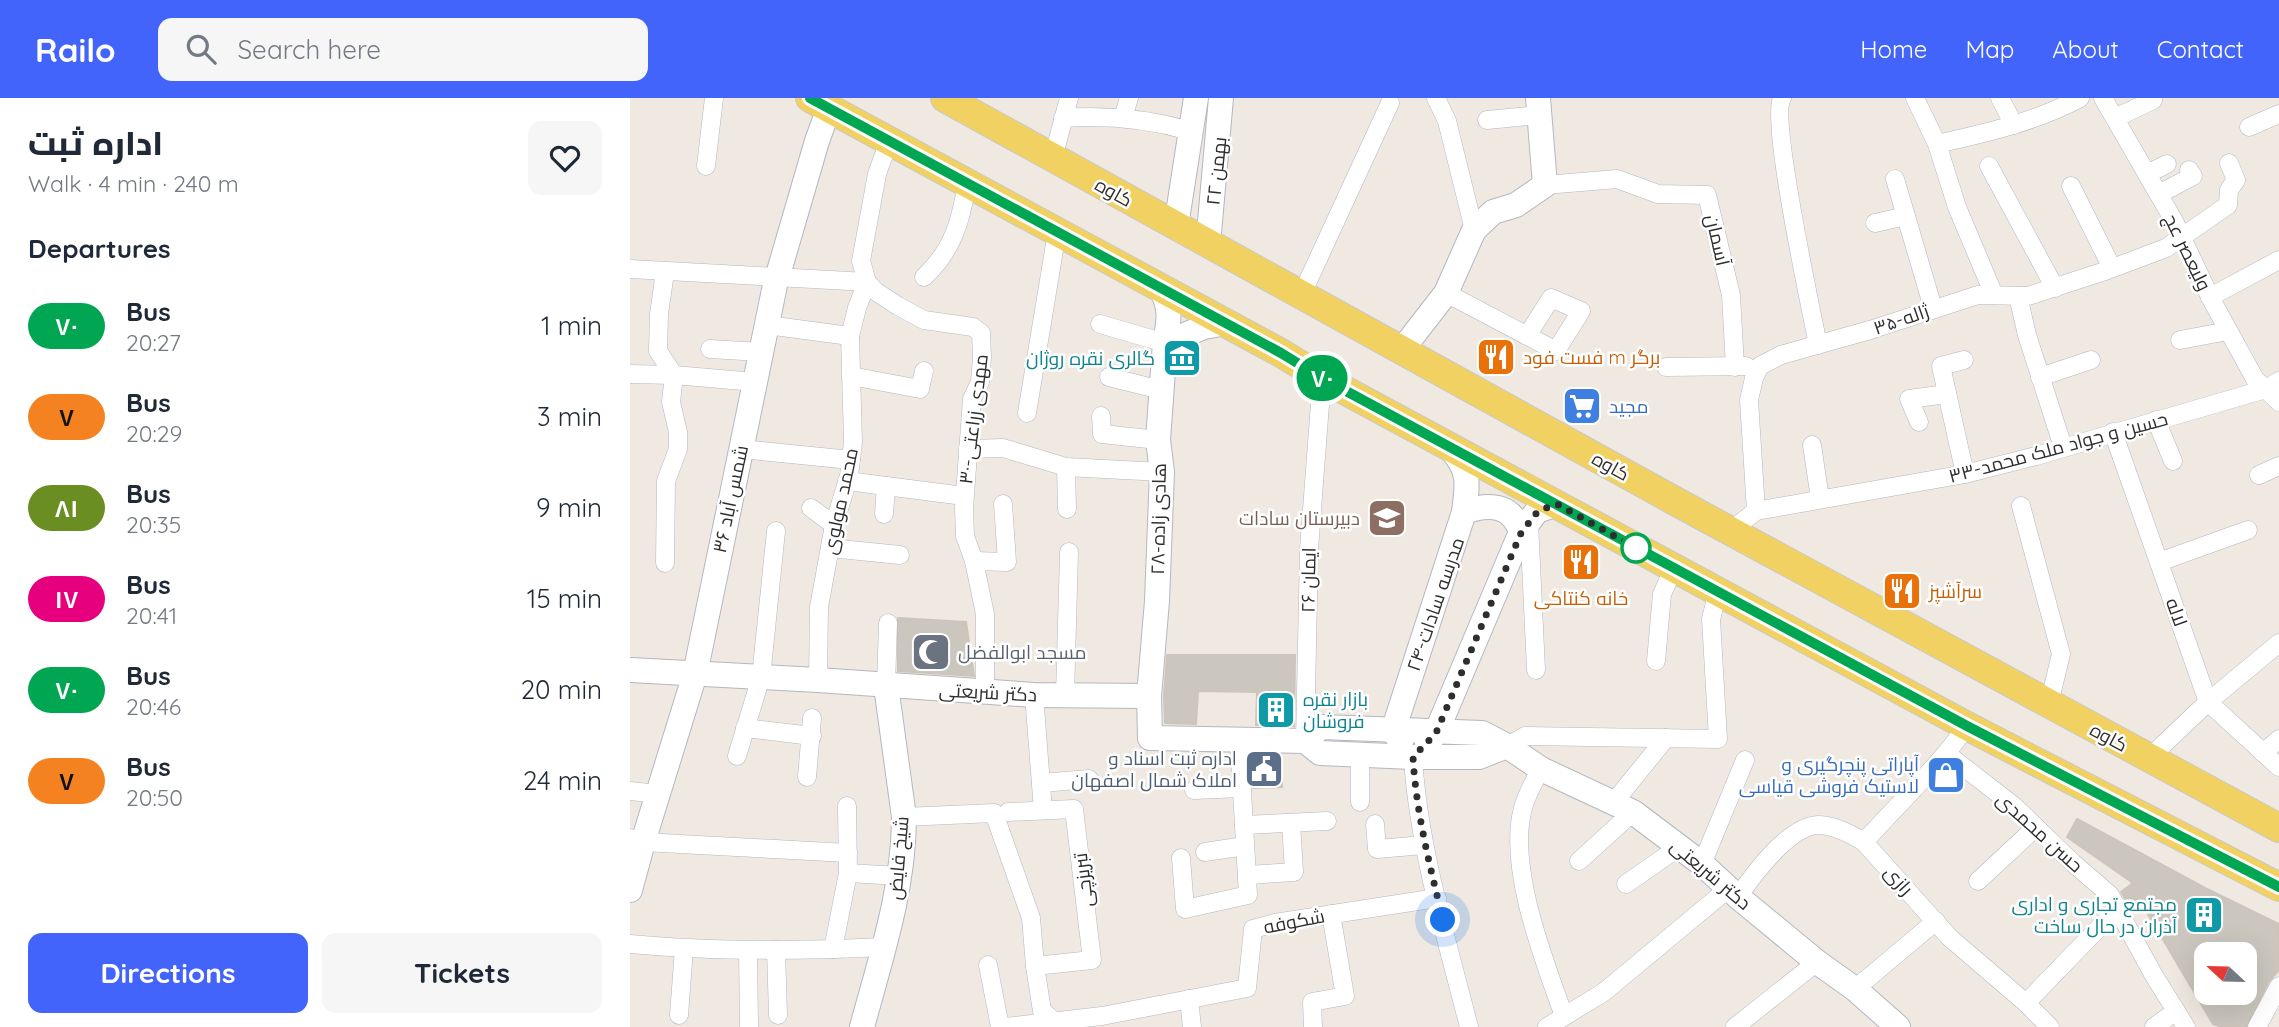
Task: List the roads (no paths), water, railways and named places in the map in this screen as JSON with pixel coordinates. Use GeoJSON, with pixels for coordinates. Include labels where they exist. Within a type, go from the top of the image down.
{"type":"FeatureCollection","features":[{"type":"Feature","properties":{"kind":"main road","name":"کاوه"},"geometry":{"type":"LineString","coordinates":[[946,98],[1730,531],[2279,828]]}},
{"type":"Feature","properties":{"kind":"main road"},"geometry":{"type":"LineString","coordinates":[[820,103],[1450,448],[1967,726],[2279,887]]}},
{"type":"Feature","properties":{"kind":"street"},"geometry":{"type":"LineString","coordinates":[[706,166],[714,98]]}},
{"type":"Feature","properties":{"kind":"street"},"geometry":{"type":"LineString","coordinates":[[1053,158],[1069,98]]}},
{"type":"Feature","properties":{"kind":"street"},"geometry":{"type":"LineString","coordinates":[[1123,118],[1129,98]]}},
{"type":"Feature","properties":{"kind":"street","name":"۲۲ بهمن"},"geometry":{"type":"LineString","coordinates":[[1176,226],[1196,98]]}},
{"type":"Feature","properties":{"kind":"street","name":"۲۲ بهمن"},"geometry":{"type":"LineString","coordinates":[[1208,244],[1222,98]]}},
{"type":"Feature","properties":{"kind":"street"},"geometry":{"type":"LineString","coordinates":[[1436,98],[1447,121],[1474,230]]}},
{"type":"Feature","properties":{"kind":"street"},"geometry":{"type":"LineString","coordinates":[[1782,98],[1778,105],[1781,140],[1818,345]]}},
{"type":"Feature","properties":{"kind":"street"},"geometry":{"type":"LineString","coordinates":[[1915,98],[1937,144],[1957,208],[1994,295]]}},
{"type":"Feature","properties":{"kind":"street"},"geometry":{"type":"LineString","coordinates":[[2000,98],[2014,125]]}},
{"type":"Feature","properties":{"kind":"street"},"geometry":{"type":"LineString","coordinates":[[1937,144],[2052,113],[2080,98]]}},
{"type":"Feature","properties":{"kind":"street","name":"ولیعصر عج"},"geometry":{"type":"LineString","coordinates":[[2103,98],[2159,194],[2210,297],[2255,379],[2275,391]]}},
{"type":"Feature","properties":{"kind":"street"},"geometry":{"type":"LineString","coordinates":[[2249,127],[2279,114],[2272,98]]}},
{"type":"Feature","properties":{"kind":"street"},"geometry":{"type":"LineString","coordinates":[[2115,118],[2153,100]]}},
{"type":"Feature","properties":{"kind":"street","name":"شمس آباد ۳۶"},"geometry":{"type":"LineString","coordinates":[[630,890],[636,840],[657,794],[695,674],[766,325],[817,141],[820,103]]}},
{"type":"Feature","properties":{"kind":"street"},"geometry":{"type":"LineString","coordinates":[[1301,296],[1390,103]]}},
{"type":"Feature","properties":{"kind":"street"},"geometry":{"type":"LineString","coordinates":[[1402,351],[1446,293],[1474,230],[1493,212],[1516,205],[1545,185],[1539,107],[1488,120]]}},
{"type":"Feature","properties":{"kind":"street"},"geometry":{"type":"LineString","coordinates":[[1063,118],[1155,121],[1190,131]]}},
{"type":"Feature","properties":{"kind":"street"},"geometry":{"type":"LineString","coordinates":[[630,270],[867,282],[861,261],[877,174],[889,141]]}},
{"type":"Feature","properties":{"kind":"street"},"geometry":{"type":"LineString","coordinates":[[2181,236],[2228,205],[2229,190],[2236,180],[2229,163]]}},
{"type":"Feature","properties":{"kind":"street"},"geometry":{"type":"LineString","coordinates":[[2147,174],[2168,164]]}},
{"type":"Feature","properties":{"kind":"street"},"geometry":{"type":"LineString","coordinates":[[1989,166],[2055,288]]}},
{"type":"Feature","properties":{"kind":"street"},"geometry":{"type":"LineString","coordinates":[[2159,194],[2193,176],[2189,170]]}},
{"type":"Feature","properties":{"kind":"street"},"geometry":{"type":"LineString","coordinates":[[1185,178],[1189,187],[1197,191],[1203,191],[1215,184]]}},
{"type":"Feature","properties":{"kind":"street","name":"آسمان"},"geometry":{"type":"LineString","coordinates":[[1545,185],[1617,179],[1658,194],[1707,195],[1731,295],[1735,367]]}},
{"type":"Feature","properties":{"kind":"street"},"geometry":{"type":"LineString","coordinates":[[1895,179],[1933,308]]}},
{"type":"Feature","properties":{"kind":"street"},"geometry":{"type":"LineString","coordinates":[[924,277],[938,264],[961,220],[967,183]]}},
{"type":"Feature","properties":{"kind":"street"},"geometry":{"type":"LineString","coordinates":[[2071,186],[2112,268]]}},
{"type":"Feature","properties":{"kind":"street"},"geometry":{"type":"LineString","coordinates":[[1875,223],[1906,216]]}},
{"type":"Feature","properties":{"kind":"street"},"geometry":{"type":"LineString","coordinates":[[1027,413],[1057,232]]}},
{"type":"Feature","properties":{"kind":"street","name":"۳۵-ژاله"},"geometry":{"type":"LineString","coordinates":[[1760,366],[1781,355],[1978,295],[2028,296],[2055,288],[2166,247],[2181,236]]}},
{"type":"Feature","properties":{"kind":"street"},"geometry":{"type":"LineString","coordinates":[[2210,297],[2279,260]]}},
{"type":"Feature","properties":{"kind":"street"},"geometry":{"type":"LineString","coordinates":[[665,272],[659,314],[658,351],[674,374],[671,402],[678,432],[678,449],[666,481],[665,564]]}},
{"type":"Feature","properties":{"kind":"street","name":"محمد مولوی"},"geometry":{"type":"LineString","coordinates":[[818,680],[820,607],[834,526],[848,481],[853,442],[850,335],[867,282]]}},
{"type":"Feature","properties":{"kind":"street","name":"۳۰-مهدی زراعتی"},"geometry":{"type":"LineString","coordinates":[[867,282],[875,291],[924,320],[973,327],[981,333],[980,382],[972,398],[964,496],[965,536],[974,561],[985,614],[985,693]]}},
{"type":"Feature","properties":{"kind":"street","name":"۲۸-هادی زاده"},"geometry":{"type":"LineString","coordinates":[[1149,696],[1157,601],[1161,472],[1158,440],[1170,312],[1167,299],[1160,288]]}},
{"type":"Feature","properties":{"kind":"street"},"geometry":{"type":"LineString","coordinates":[[1446,293],[1527,336],[1556,351],[1581,312],[1551,298],[1527,336]]}},
{"type":"Feature","properties":{"kind":"street"},"geometry":{"type":"LineString","coordinates":[[2018,296],[2027,335],[2063,447]]}},
{"type":"Feature","properties":{"kind":"street"},"geometry":{"type":"LineString","coordinates":[[1100,324],[1166,343],[1204,327],[1226,323]]}},
{"type":"Feature","properties":{"kind":"street"},"geometry":{"type":"LineString","coordinates":[[766,325],[850,335]]}},
{"type":"Feature","properties":{"kind":"street"},"geometry":{"type":"LineString","coordinates":[[2180,340],[2228,331]]}},
{"type":"Feature","properties":{"kind":"street"},"geometry":{"type":"LineString","coordinates":[[710,349],[761,352]]}},
{"type":"Feature","properties":{"kind":"street"},"geometry":{"type":"LineString","coordinates":[[1964,360],[1941,366],[1965,474]]}},
{"type":"Feature","properties":{"kind":"street"},"geometry":{"type":"LineString","coordinates":[[2040,377],[2091,360]]}},
{"type":"Feature","properties":{"kind":"street"},"geometry":{"type":"LineString","coordinates":[[1666,368],[1760,366]]}},
{"type":"Feature","properties":{"kind":"street"},"geometry":{"type":"LineString","coordinates":[[1756,511],[1749,400],[1754,377],[1760,366]]}},
{"type":"Feature","properties":{"kind":"street"},"geometry":{"type":"LineString","coordinates":[[851,376],[920,389],[924,371]]}},
{"type":"Feature","properties":{"kind":"street"},"geometry":{"type":"LineString","coordinates":[[630,374],[674,374],[755,382]]}},
{"type":"Feature","properties":{"kind":"street"},"geometry":{"type":"LineString","coordinates":[[1109,377],[1161,390]]}},
{"type":"Feature","properties":{"kind":"street","name":"۲۶ ایمان"},"geometry":{"type":"LineString","coordinates":[[1305,741],[1309,549],[1322,378]]}},
{"type":"Feature","properties":{"kind":"street","name":"۳۳-حسین و جواد ملک محمد"},"geometry":{"type":"LineString","coordinates":[[1730,531],[1756,511],[1965,474],[2157,420],[2275,391]]}},
{"type":"Feature","properties":{"kind":"street"},"geometry":{"type":"LineString","coordinates":[[1919,422],[1909,398],[1947,394]]}},
{"type":"Feature","properties":{"kind":"street"},"geometry":{"type":"LineString","coordinates":[[1101,416],[1102,434],[1158,440]]}},
{"type":"Feature","properties":{"kind":"street"},"geometry":{"type":"LineString","coordinates":[[2157,420],[2173,461]]}},
{"type":"Feature","properties":{"kind":"street","name":"لاله"},"geometry":{"type":"LineString","coordinates":[[2113,432],[2208,702],[2279,767]]}},
{"type":"Feature","properties":{"kind":"street"},"geometry":{"type":"LineString","coordinates":[[1812,444],[1820,499]]}},
{"type":"Feature","properties":{"kind":"street","name":"۲۴-مدرسه سادات"},"geometry":{"type":"LineString","coordinates":[[1393,731],[1464,512],[1467,474],[1462,462],[1450,448]]}},
{"type":"Feature","properties":{"kind":"street"},"geometry":{"type":"LineString","coordinates":[[741,449],[851,460]]}},
{"type":"Feature","properties":{"kind":"street"},"geometry":{"type":"LineString","coordinates":[[968,449],[1003,449],[1066,467],[1161,472]]}},
{"type":"Feature","properties":{"kind":"street"},"geometry":{"type":"LineString","coordinates":[[2259,475],[2279,466]]}},
{"type":"Feature","properties":{"kind":"street"},"geometry":{"type":"LineString","coordinates":[[1066,467],[1067,509]]}},
{"type":"Feature","properties":{"kind":"street"},"geometry":{"type":"LineString","coordinates":[[848,481],[964,496]]}},
{"type":"Feature","properties":{"kind":"street"},"geometry":{"type":"LineString","coordinates":[[884,514],[886,486]]}},
{"type":"Feature","properties":{"kind":"street"},"geometry":{"type":"LineString","coordinates":[[974,561],[1007,562],[1003,504]]}},
{"type":"Feature","properties":{"kind":"street"},"geometry":{"type":"LineString","coordinates":[[1413,757],[1436,733],[1525,527],[1538,511],[1557,504]]}},
{"type":"Feature","properties":{"kind":"street"},"geometry":{"type":"LineString","coordinates":[[1464,512],[1481,506],[1491,506],[1507,512],[1525,527],[1536,670]]}},
{"type":"Feature","properties":{"kind":"street"},"geometry":{"type":"LineString","coordinates":[[2021,506],[2061,654],[2049,704]]}},
{"type":"Feature","properties":{"kind":"street"},"geometry":{"type":"LineString","coordinates":[[811,508],[834,526]]}},
{"type":"Feature","properties":{"kind":"street"},"geometry":{"type":"LineString","coordinates":[[2159,562],[2248,530]]}},
{"type":"Feature","properties":{"kind":"street"},"geometry":{"type":"LineString","coordinates":[[737,756],[761,677],[776,531]]}},
{"type":"Feature","properties":{"kind":"street"},"geometry":{"type":"LineString","coordinates":[[830,548],[900,555]]}},
{"type":"Feature","properties":{"kind":"street"},"geometry":{"type":"LineString","coordinates":[[1065,695],[1069,552]]}},
{"type":"Feature","properties":{"kind":"street"},"geometry":{"type":"LineString","coordinates":[[1656,661],[1662,594],[1674,568]]}},
{"type":"Feature","properties":{"kind":"street"},"geometry":{"type":"LineString","coordinates":[[1507,746],[1525,736],[1718,739],[1711,619],[1718,592]]}},
{"type":"Feature","properties":{"kind":"street"},"geometry":{"type":"LineString","coordinates":[[886,686],[888,623]]}},
{"type":"Feature","properties":{"kind":"street"},"geometry":{"type":"LineString","coordinates":[[2149,758],[2208,702],[2279,643]]}},
{"type":"Feature","properties":{"kind":"street","name":"دکتر شریعتی"},"geometry":{"type":"LineString","coordinates":[[630,670],[818,680],[985,693],[1149,696],[1150,738],[1305,741],[1320,753],[1479,757],[1507,746]]}},
{"type":"Feature","properties":{"kind":"street","name":"شیخ فایض"},"geometry":{"type":"LineString","coordinates":[[862,1027],[885,947],[900,876],[904,817],[886,686]]}},
{"type":"Feature","properties":{"kind":"street"},"geometry":{"type":"LineString","coordinates":[[1034,695],[1044,810]]}},
{"type":"Feature","properties":{"kind":"street"},"geometry":{"type":"LineString","coordinates":[[1864,842],[1922,777],[1947,754],[1967,726]]}},
{"type":"Feature","properties":{"kind":"street"},"geometry":{"type":"LineString","coordinates":[[745,728],[812,727],[807,777]]}},
{"type":"Feature","properties":{"kind":"street","name":"دکتر شریعتی"},"geometry":{"type":"LineString","coordinates":[[1305,741],[1321,727],[1482,733],[1541,769],[1623,807],[1702,864],[1898,1027]]}},
{"type":"Feature","properties":{"kind":"street"},"geometry":{"type":"LineString","coordinates":[[1393,731],[1413,757],[1424,845],[1469,1027]]}},
{"type":"Feature","properties":{"kind":"street"},"geometry":{"type":"LineString","coordinates":[[1579,861],[1623,807],[1666,738]]}},
{"type":"Feature","properties":{"kind":"street"},"geometry":{"type":"LineString","coordinates":[[1181,858],[1185,909],[1248,895],[1238,739]]}},
{"type":"Feature","properties":{"kind":"street"},"geometry":{"type":"LineString","coordinates":[[2263,753],[2279,739]]}},
{"type":"Feature","properties":{"kind":"street"},"geometry":{"type":"LineString","coordinates":[[1360,754],[1360,802]]}},
{"type":"Feature","properties":{"kind":"street","name":"حسن محمدی"},"geometry":{"type":"LineString","coordinates":[[1947,754],[2014,806],[2110,895],[2119,907],[2152,974],[2186,1027]]}},
{"type":"Feature","properties":{"kind":"street"},"geometry":{"type":"LineString","coordinates":[[1702,864],[1745,760]]}},
{"type":"Feature","properties":{"kind":"street"},"geometry":{"type":"LineString","coordinates":[[1541,769],[1523,808],[1519,834],[1524,880],[1539,946],[1564,1016]]}},
{"type":"Feature","properties":{"kind":"street"},"geometry":{"type":"LineString","coordinates":[[1041,783],[1089,779]]}},
{"type":"Feature","properties":{"kind":"street"},"geometry":{"type":"LineString","coordinates":[[1194,790],[1241,788]]}},
{"type":"Feature","properties":{"kind":"street"},"geometry":{"type":"LineString","coordinates":[[630,791],[657,794]]}},
{"type":"Feature","properties":{"kind":"street"},"geometry":{"type":"LineString","coordinates":[[833,950],[848,873],[847,806]]}},
{"type":"Feature","properties":{"kind":"street","name":"تبریزچی"},"geometry":{"type":"LineString","coordinates":[[904,817],[1074,809],[1092,960],[1035,966]]}},
{"type":"Feature","properties":{"kind":"street"},"geometry":{"type":"LineString","coordinates":[[1001,812],[1031,918],[1042,1011],[1055,1024]]}},
{"type":"Feature","properties":{"kind":"street"},"geometry":{"type":"LineString","coordinates":[[1244,825],[1327,821]]}},
{"type":"Feature","properties":{"kind":"street"},"geometry":{"type":"LineString","coordinates":[[1247,875],[1294,872],[1291,823]]}},
{"type":"Feature","properties":{"kind":"street"},"geometry":{"type":"LineString","coordinates":[[1376,824],[1377,849],[1424,845]]}},
{"type":"Feature","properties":{"kind":"street","name":"رازی"},"geometry":{"type":"LineString","coordinates":[[1547,1027],[1604,992],[1733,892],[1792,835],[1817,825],[1846,831],[1864,842],[1949,937],[2050,1027]]}},
{"type":"Feature","properties":{"kind":"street"},"geometry":{"type":"LineString","coordinates":[[1978,881],[2036,827]]}},
{"type":"Feature","properties":{"kind":"street"},"geometry":{"type":"LineString","coordinates":[[636,840],[848,853]]}},
{"type":"Feature","properties":{"kind":"street"},"geometry":{"type":"LineString","coordinates":[[1205,852],[1245,846]]}},
{"type":"Feature","properties":{"kind":"street"},"geometry":{"type":"LineString","coordinates":[[1626,884],[1679,847]]}},
{"type":"Feature","properties":{"kind":"street"},"geometry":{"type":"LineString","coordinates":[[848,873],[900,876]]}},
{"type":"Feature","properties":{"kind":"street","name":"شکوفه"},"geometry":{"type":"LineString","coordinates":[[1189,999],[1247,988],[1252,929],[1275,923],[1437,898]]}},
{"type":"Feature","properties":{"kind":"street"},"geometry":{"type":"LineString","coordinates":[[2026,1003],[2119,907]]}},
{"type":"Feature","properties":{"kind":"street"},"geometry":{"type":"LineString","coordinates":[[1313,1027],[1312,1002],[1345,996],[1331,914]]}},
{"type":"Feature","properties":{"kind":"street"},"geometry":{"type":"LineString","coordinates":[[1855,989],[1936,921]]}},
{"type":"Feature","properties":{"kind":"street"},"geometry":{"type":"LineString","coordinates":[[630,944],[684,949],[748,950],[885,947]]}},
{"type":"Feature","properties":{"kind":"street"},"geometry":{"type":"LineString","coordinates":[[679,1015],[684,949]]}},
{"type":"Feature","properties":{"kind":"street"},"geometry":{"type":"LineString","coordinates":[[748,950],[749,1026]]}},
{"type":"Feature","properties":{"kind":"street"},"geometry":{"type":"LineString","coordinates":[[776,950],[778,1015]]}},
{"type":"Feature","properties":{"kind":"street"},"geometry":{"type":"LineString","coordinates":[[1735,1027],[1817,962]]}},
{"type":"Feature","properties":{"kind":"street"},"geometry":{"type":"LineString","coordinates":[[988,965],[1000,1027]]}},
{"type":"Feature","properties":{"kind":"street"},"geometry":{"type":"LineString","coordinates":[[2258,1027],[2279,986]]}},
{"type":"Feature","properties":{"kind":"street"},"geometry":{"type":"LineString","coordinates":[[1006,1027],[1103,1022],[1189,999],[1192,1027]]}},
{"type":"Feature","properties":{"kind":"street"},"geometry":{"type":"LineString","coordinates":[[2154,1027],[2176,1011]]}},
{"type":"Feature","properties":{"kind":"place","name":"فست فود m برگر"},"geometry":{"type":"Point","coordinates":[1496,357]}},
{"type":"Feature","properties":{"kind":"place","name":"گالری نقره روژان"},"geometry":{"type":"Point","coordinates":[1182,358]}},
{"type":"Feature","properties":{"kind":"place","name":"مجید"},"geometry":{"type":"Point","coordinates":[1582,406]}},
{"type":"Feature","properties":{"kind":"place","name":"دبیرستان سادات"},"geometry":{"type":"Point","coordinates":[1387,518]}},
{"type":"Feature","properties":{"kind":"place","name":"خانه کنتاکی"},"geometry":{"type":"Point","coordinates":[1581,562]}},
{"type":"Feature","properties":{"kind":"place","name":"سرآشپز"},"geometry":{"type":"Point","coordinates":[1902,591]}},
{"type":"Feature","properties":{"kind":"place","name":"مسجد ابوالفضل"},"geometry":{"type":"Point","coordinates":[931,652]}},
{"type":"Feature","properties":{"kind":"place","name":"بازار نقره فروشان"},"geometry":{"type":"Point","coordinates":[1276,710]}},
{"type":"Feature","properties":{"kind":"place","name":"اداره ثبت اسناد و املاک شمال اصفهان"},"geometry":{"type":"Point","coordinates":[1264,769]}},
{"type":"Feature","properties":{"kind":"place","name":"آپاراتی پنچرگیری و لاستیک فروشی قیاسی"},"geometry":{"type":"Point","coordinates":[1946,775]}},
{"type":"Feature","properties":{"kind":"place","name":"مجتمع تجاری و اداری آذران در حال ساخت"},"geometry":{"type":"Point","coordinates":[2204,915]}}]}
